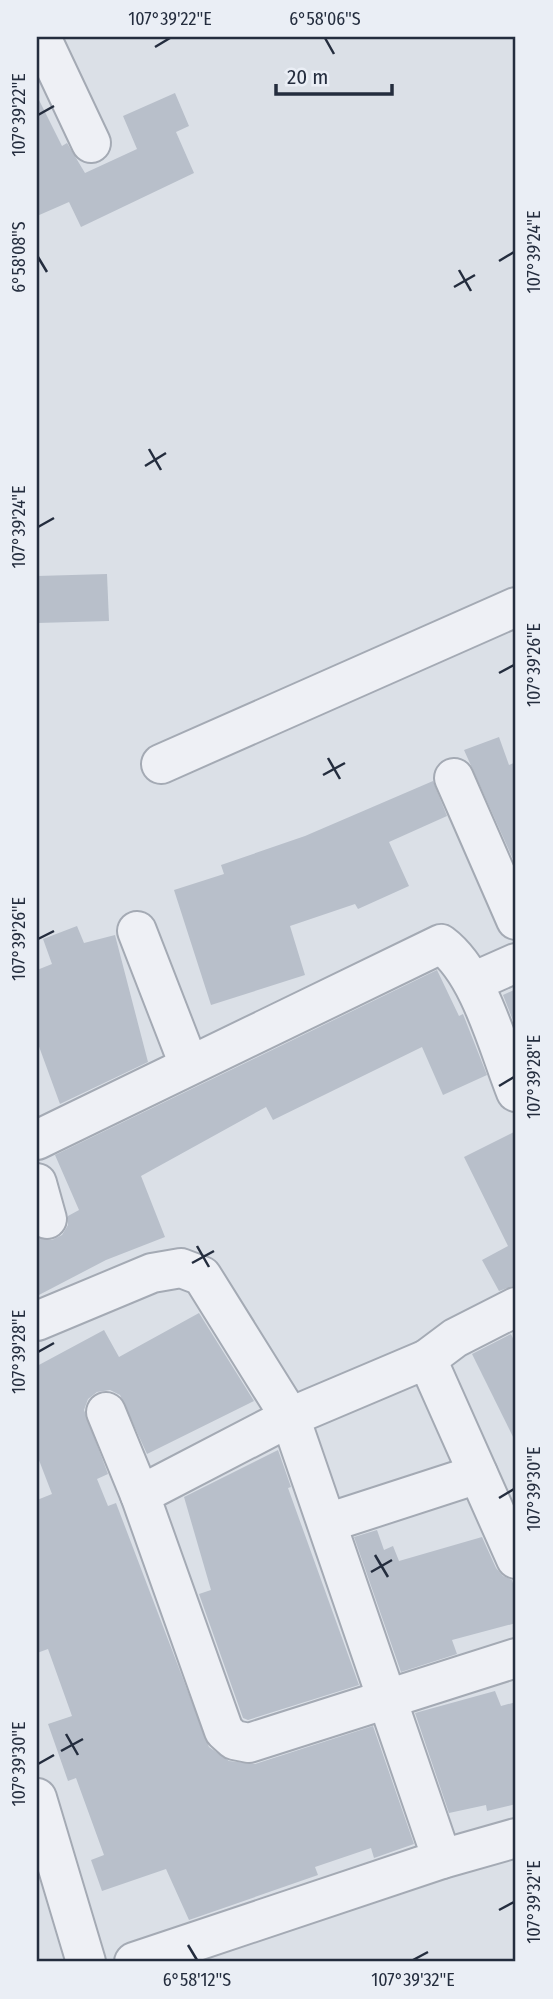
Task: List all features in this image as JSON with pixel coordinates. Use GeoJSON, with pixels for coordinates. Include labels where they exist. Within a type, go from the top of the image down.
{"type":"FeatureCollection","features":[{"type":"Feature","properties":{"kind":"street"},"geometry":{"type":"LineString","coordinates":[[41,37],[91,143]]}},
{"type":"Feature","properties":{"kind":"street"},"geometry":{"type":"LineString","coordinates":[[161,764],[516,607]]}},
{"type":"Feature","properties":{"kind":"street"},"geometry":{"type":"LineString","coordinates":[[454,778],[516,920]]}},
{"type":"Feature","properties":{"kind":"street"},"geometry":{"type":"LineString","coordinates":[[137,931],[189,1065]]}},
{"type":"Feature","properties":{"kind":"street"},"geometry":{"type":"LineString","coordinates":[[37,1140],[430,946],[441,944],[453,953],[473,982],[516,1092]]}},
{"type":"Feature","properties":{"kind":"street"},"geometry":{"type":"LineString","coordinates":[[473,982],[516,963]]}},
{"type":"Feature","properties":{"kind":"street"},"geometry":{"type":"LineString","coordinates":[[37,1183],[47,1219]]}},
{"type":"Feature","properties":{"kind":"street"},"geometry":{"type":"LineString","coordinates":[[37,1321],[152,1273],[181,1268],[202,1276],[290,1418],[442,1859]]}},
{"type":"Feature","properties":{"kind":"street"},"geometry":{"type":"LineString","coordinates":[[140,1494],[290,1418],[427,1359],[455,1338],[516,1307]]}},
{"type":"Feature","properties":{"kind":"street"},"geometry":{"type":"LineString","coordinates":[[427,1359],[516,1559]]}},
{"type":"Feature","properties":{"kind":"street"},"geometry":{"type":"LineString","coordinates":[[106,1412],[140,1494],[224,1731],[234,1740],[249,1743],[516,1658]]}},
{"type":"Feature","properties":{"kind":"street"},"geometry":{"type":"LineString","coordinates":[[327,1523],[478,1474]]}},
{"type":"Feature","properties":{"kind":"street"},"geometry":{"type":"LineString","coordinates":[[37,1798],[86,1962]]}},
{"type":"Feature","properties":{"kind":"street"},"geometry":{"type":"LineString","coordinates":[[134,1962],[442,1859],[516,1838]]}},
{"type":"Feature","properties":{"kind":"building"},"geometry":{"type":"Polygon","coordinates":[[[175,93],[189,126],[176,132],[194,173],[81,227],[69,202],[37,216],[37,96],[62,146],[67,143],[85,173],[137,149],[123,116],[175,93]]]}},
{"type":"Feature","properties":{"kind":"building"},"geometry":{"type":"Polygon","coordinates":[[[107,574],[109,621],[37,623],[37,576],[107,574]]]}},
{"type":"Feature","properties":{"kind":"building"},"geometry":{"type":"Polygon","coordinates":[[[499,737],[509,765],[516,762],[516,866],[464,750],[499,737]]]}},
{"type":"Feature","properties":{"kind":"building"},"geometry":{"type":"Polygon","coordinates":[[[433,781],[447,816],[389,842],[409,886],[358,909],[355,904],[290,926],[305,975],[211,1005],[174,890],[224,874],[221,865],[305,836],[433,781]]]}},
{"type":"Feature","properties":{"kind":"building"},"geometry":{"type":"Polygon","coordinates":[[[77,926],[84,943],[115,935],[148,1062],[60,1104],[37,1041],[37,970],[52,964],[43,939],[77,926]]]}},
{"type":"Feature","properties":{"kind":"building"},"geometry":{"type":"Polygon","coordinates":[[[437,970],[459,1016],[463,1014],[487,1075],[443,1095],[422,1047],[273,1120],[266,1107],[141,1176],[165,1237],[106,1260],[37,1296],[37,1238],[52,1240],[62,1235],[68,1225],[68,1216],[79,1210],[55,1155],[437,970]]]}},
{"type":"Feature","properties":{"kind":"building"},"geometry":{"type":"Polygon","coordinates":[[[516,989],[516,1028],[503,995],[516,989]]]}},
{"type":"Feature","properties":{"kind":"building"},"geometry":{"type":"Polygon","coordinates":[[[516,1131],[516,1285],[499,1291],[482,1260],[508,1246],[464,1157],[516,1131]]]}},
{"type":"Feature","properties":{"kind":"building"},"geometry":{"type":"Polygon","coordinates":[[[199,1313],[254,1401],[147,1454],[120,1395],[110,1390],[97,1392],[88,1399],[84,1410],[108,1474],[97,1479],[108,1506],[116,1503],[209,1747],[229,1761],[255,1764],[373,1726],[414,1844],[374,1858],[371,1848],[315,1867],[318,1875],[189,1920],[166,1869],[102,1891],[91,1860],[104,1855],[76,1778],[68,1781],[48,1724],[72,1716],[48,1649],[37,1653],[37,1500],[52,1494],[37,1455],[37,1366],[104,1330],[119,1357],[199,1313]]]}},
{"type":"Feature","properties":{"kind":"building"},"geometry":{"type":"Polygon","coordinates":[[[511,1334],[516,1345],[516,1443],[472,1354],[511,1334]]]}},
{"type":"Feature","properties":{"kind":"building"},"geometry":{"type":"Polygon","coordinates":[[[278,1450],[291,1487],[288,1488],[359,1685],[248,1720],[243,1718],[199,1594],[211,1590],[184,1497],[278,1450]]]}},
{"type":"Feature","properties":{"kind":"building"},"geometry":{"type":"Polygon","coordinates":[[[377,1530],[384,1550],[393,1546],[399,1561],[482,1537],[496,1568],[503,1576],[512,1580],[516,1594],[516,1623],[452,1640],[457,1654],[401,1672],[354,1537],[377,1530]]]}},
{"type":"Feature","properties":{"kind":"building"},"geometry":{"type":"Polygon","coordinates":[[[495,1691],[501,1706],[516,1702],[516,1804],[487,1811],[486,1805],[449,1813],[415,1713],[495,1691]]]}}]}
